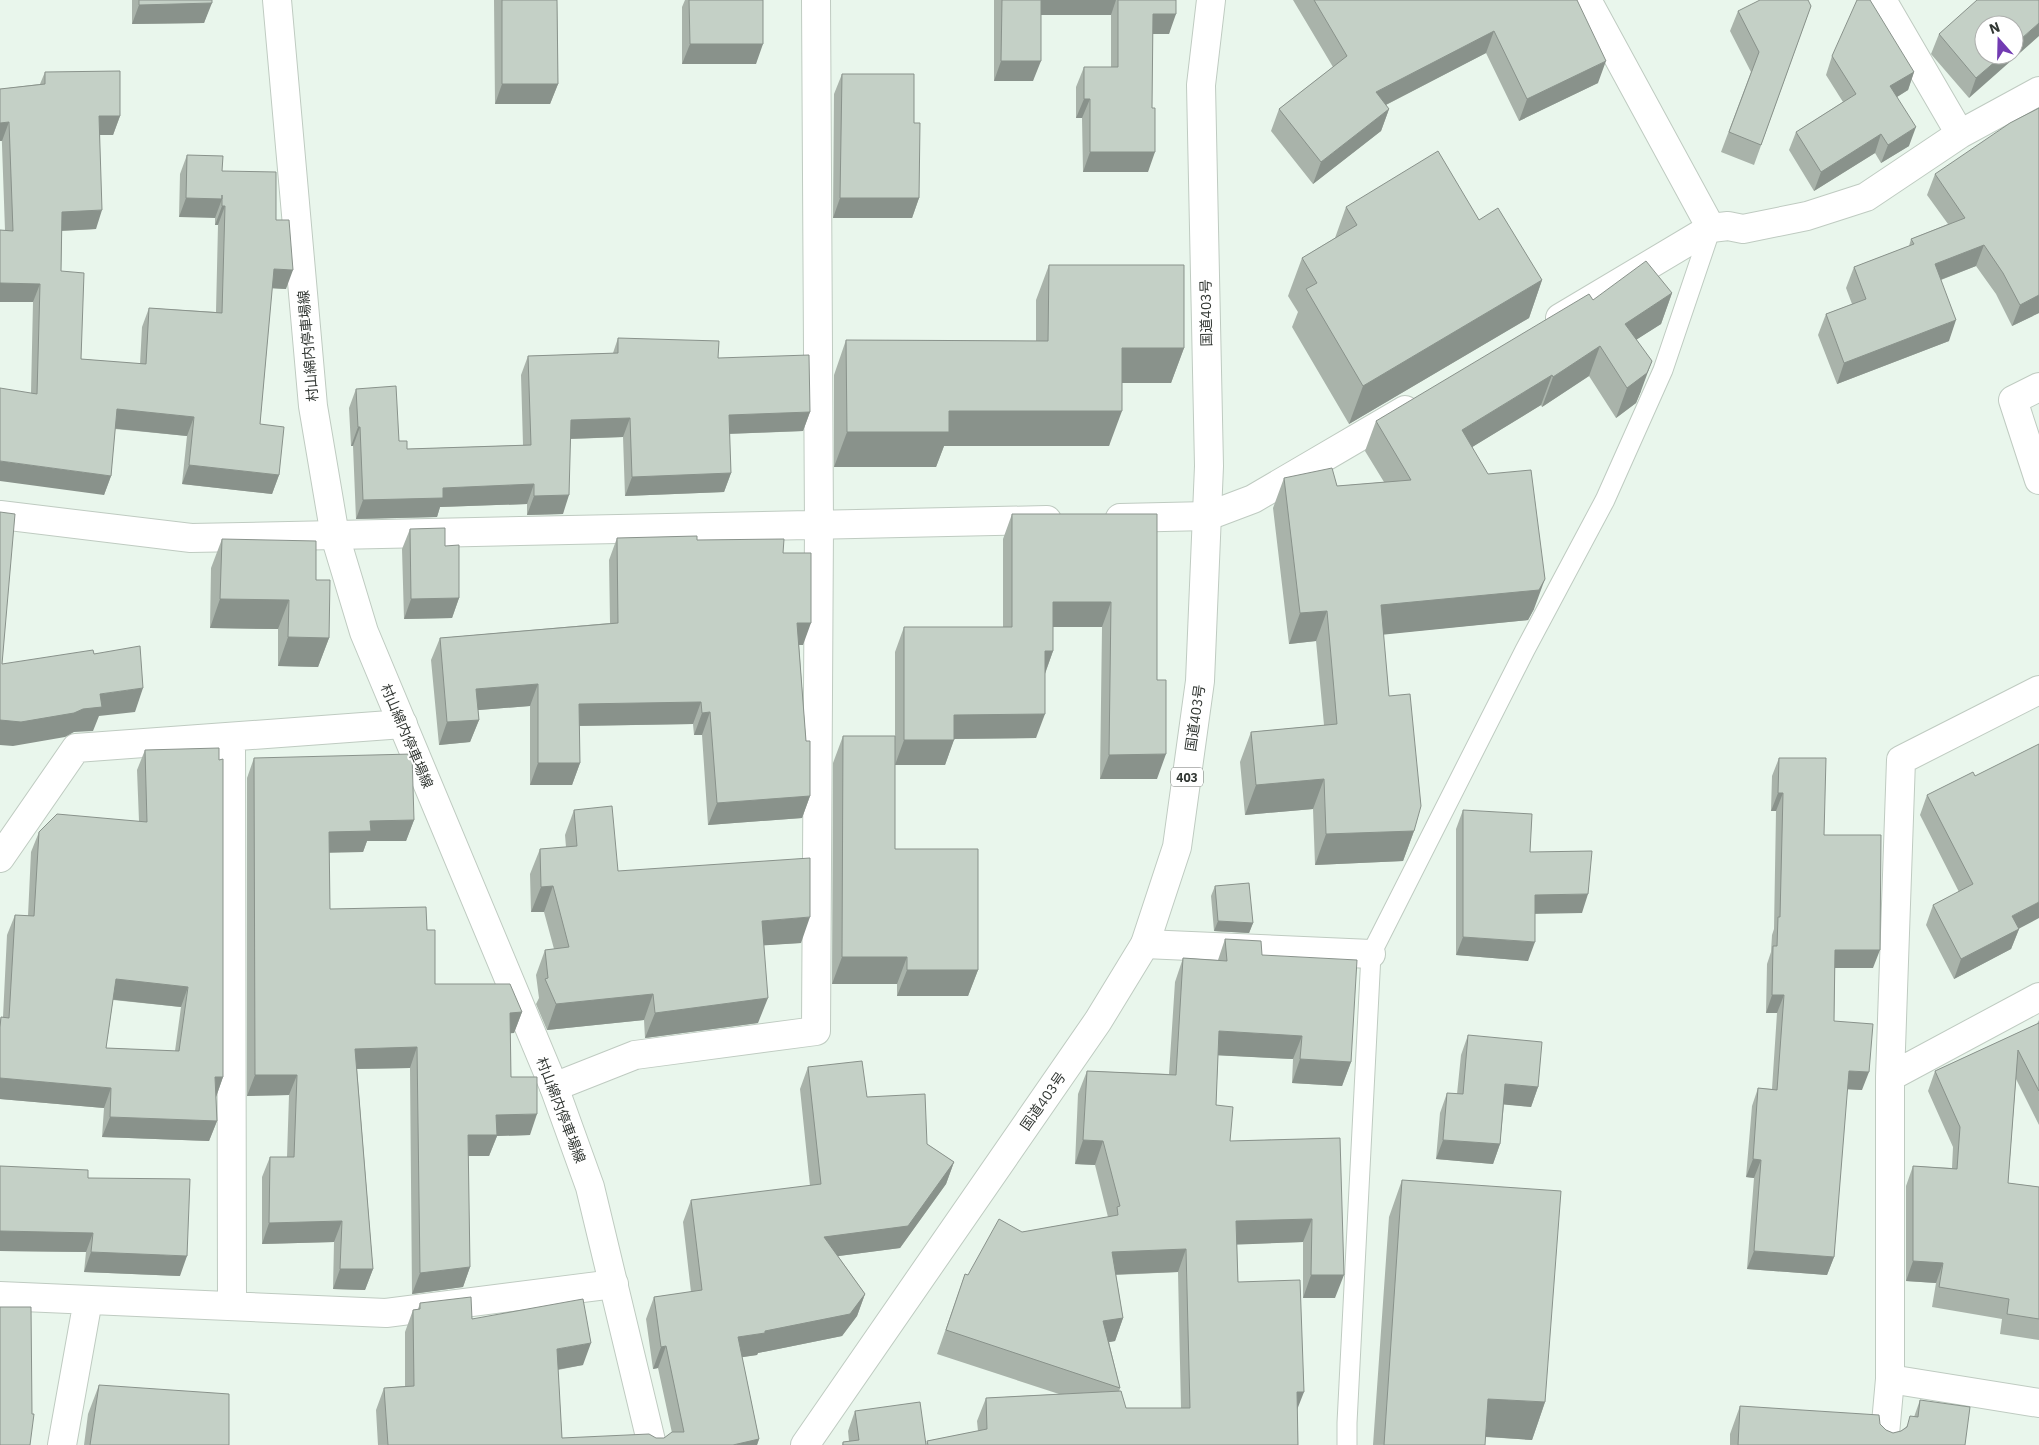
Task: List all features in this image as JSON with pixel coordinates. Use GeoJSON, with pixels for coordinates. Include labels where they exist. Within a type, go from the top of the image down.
{"type":"FeatureCollection","features":[{"type":"Feature","properties":{"kind":"main road","name":"村山綿内停車場線"},"geometry":{"type":"LineString","coordinates":[[277,0],[313,406],[335,536],[364,632],[554,1087],[590,1187],[652,1445]]}},
{"type":"Feature","properties":{"kind":"main road"},"geometry":{"type":"LineString","coordinates":[[554,1087],[635,1055],[816,1031],[819,526],[816,0]]}},
{"type":"Feature","properties":{"kind":"main road","name":"国道403号"},"geometry":{"type":"LineString","coordinates":[[804,1445],[1098,1021],[1145,944],[1178,847],[1200,681],[1208,516],[1209,466],[1201,85],[1211,0]]}},
{"type":"Feature","properties":{"kind":"main road"},"geometry":{"type":"LineString","coordinates":[[1587,0],[1711,228]]}},
{"type":"Feature","properties":{"kind":"main road"},"geometry":{"type":"LineString","coordinates":[[1882,0],[1960,134]]}},
{"type":"Feature","properties":{"kind":"main road"},"geometry":{"type":"LineString","coordinates":[[1540,330],[1711,228],[1728,226],[1743,229],[1807,216],[1866,198],[1960,134],[2039,91]]}},
{"type":"Feature","properties":{"kind":"main road"},"geometry":{"type":"LineString","coordinates":[[2039,387],[2013,400],[2039,480]]}},
{"type":"Feature","properties":{"kind":"main road"},"geometry":{"type":"LineString","coordinates":[[1096,518],[1208,516],[1253,499],[1429,396]]}},
{"type":"Feature","properties":{"kind":"main road"},"geometry":{"type":"LineString","coordinates":[[0,515],[191,538],[819,526],[1068,519]]}},
{"type":"Feature","properties":{"kind":"main road"},"geometry":{"type":"LineString","coordinates":[[1884,1445],[1890,1379],[1890,1077],[1901,760],[2039,690]]}},
{"type":"Feature","properties":{"kind":"main road"},"geometry":{"type":"LineString","coordinates":[[0,858],[76,748],[403,724]]}},
{"type":"Feature","properties":{"kind":"main road"},"geometry":{"type":"LineString","coordinates":[[231,737],[232,1306]]}},
{"type":"Feature","properties":{"kind":"main road"},"geometry":{"type":"LineString","coordinates":[[1145,944],[1371,954]]}},
{"type":"Feature","properties":{"kind":"main road"},"geometry":{"type":"LineString","coordinates":[[1890,1077],[2039,997]]}},
{"type":"Feature","properties":{"kind":"main road"},"geometry":{"type":"LineString","coordinates":[[0,1296],[386,1313],[614,1284]]}},
{"type":"Feature","properties":{"kind":"main road"},"geometry":{"type":"LineString","coordinates":[[62,1445],[88,1300]]}},
{"type":"Feature","properties":{"kind":"main road"},"geometry":{"type":"LineString","coordinates":[[1890,1379],[2039,1403]]}},
{"type":"Feature","properties":{"kind":"lane"},"geometry":{"type":"LineString","coordinates":[[1347,1445],[1371,954],[1525,650],[1605,500],[1663,370],[1711,228]]}},
{"type":"Feature","properties":{"kind":"building"},"geometry":{"type":"Polygon","coordinates":[[[139,0],[212,0],[212,3],[139,5],[139,0]]]}},
{"type":"Feature","properties":{"kind":"building"},"geometry":{"type":"Polygon","coordinates":[[[502,0],[557,0],[558,84],[502,84],[502,0]]]}},
{"type":"Feature","properties":{"kind":"building"},"geometry":{"type":"Polygon","coordinates":[[[689,0],[763,0],[763,44],[690,44],[689,0]]]}},
{"type":"Feature","properties":{"kind":"building"},"geometry":{"type":"Polygon","coordinates":[[[1002,0],[1041,0],[1041,61],[1001,61],[1002,0]]]}},
{"type":"Feature","properties":{"kind":"building"},"geometry":{"type":"Polygon","coordinates":[[[1118,0],[1176,0],[1176,14],[1153,14],[1152,108],[1155,108],[1155,152],[1090,152],[1090,99],[1084,99],[1084,67],[1118,67],[1118,0]]]}},
{"type":"Feature","properties":{"kind":"building"},"geometry":{"type":"Polygon","coordinates":[[[1314,0],[1577,0],[1606,61],[1527,99],[1494,31],[1376,92],[1389,109],[1321,162],[1279,109],[1347,56],[1314,0]]]}},
{"type":"Feature","properties":{"kind":"building"},"geometry":{"type":"Polygon","coordinates":[[[1760,0],[1808,0],[1811,6],[1761,145],[1729,132],[1759,52],[1738,11],[1760,0]]]}},
{"type":"Feature","properties":{"kind":"building"},"geometry":{"type":"Polygon","coordinates":[[[1857,0],[1870,0],[1914,72],[1890,86],[1916,127],[1888,145],[1881,134],[1821,172],[1796,132],[1856,94],[1832,56],[1857,0]]]}},
{"type":"Feature","properties":{"kind":"building"},"geometry":{"type":"Polygon","coordinates":[[[1977,0],[2039,0],[2039,23],[2024,36],[2024,15],[1974,15],[1974,65],[1991,65],[1976,78],[1939,34],[1977,0]]]}},
{"type":"Feature","properties":{"kind":"building"},"geometry":{"type":"Polygon","coordinates":[[[120,71],[120,116],[99,116],[102,210],[62,212],[61,271],[84,273],[81,359],[146,364],[149,308],[222,313],[225,206],[222,206],[222,199],[186,198],[187,155],[223,156],[222,171],[276,172],[276,220],[289,220],[293,270],[274,269],[260,424],[284,427],[279,475],[189,465],[194,417],[117,409],[111,476],[0,461],[0,388],[37,394],[40,284],[0,283],[0,230],[13,231],[9,122],[0,123],[0,89],[45,84],[45,72],[120,71]]]}},
{"type":"Feature","properties":{"kind":"building"},"geometry":{"type":"Polygon","coordinates":[[[842,74],[914,74],[914,123],[920,123],[919,198],[840,198],[842,74]]]}},
{"type":"Feature","properties":{"kind":"building"},"geometry":{"type":"Polygon","coordinates":[[[2039,108],[2039,295],[2020,305],[2003,273],[1984,245],[1935,264],[1956,320],[1844,363],[1826,314],[1866,299],[1854,267],[1914,244],[1911,239],[1965,218],[1935,174],[2010,123],[2039,108]]]}},
{"type":"Feature","properties":{"kind":"building"},"geometry":{"type":"Polygon","coordinates":[[[1438,151],[1479,220],[1498,208],[1542,280],[1363,386],[1306,289],[1317,283],[1302,258],[1357,225],[1346,207],[1438,151]]]}},
{"type":"Feature","properties":{"kind":"building"},"geometry":{"type":"Polygon","coordinates":[[[1646,261],[1672,293],[1625,324],[1652,361],[1647,373],[1627,388],[1600,346],[1553,377],[1552,375],[1462,430],[1488,474],[1531,470],[1545,579],[1539,590],[1381,605],[1389,696],[1410,694],[1421,806],[1414,831],[1326,834],[1324,779],[1256,785],[1251,732],[1337,724],[1327,611],[1300,613],[1284,478],[1332,468],[1337,486],[1411,480],[1376,421],[1589,294],[1593,300],[1646,261]]]}},
{"type":"Feature","properties":{"kind":"building"},"geometry":{"type":"Polygon","coordinates":[[[1049,265],[1184,265],[1184,348],[1122,348],[1122,411],[949,411],[949,432],[847,432],[846,340],[1048,341],[1049,265]]]}},
{"type":"Feature","properties":{"kind":"building"},"geometry":{"type":"Polygon","coordinates":[[[618,338],[719,341],[718,358],[809,355],[810,412],[729,415],[731,473],[632,477],[630,418],[571,420],[569,495],[534,496],[534,484],[443,488],[443,498],[363,500],[360,427],[358,427],[356,389],[396,386],[399,441],[407,441],[407,449],[531,445],[528,356],[618,353],[618,338]]]}},
{"type":"Feature","properties":{"kind":"building"},"geometry":{"type":"Polygon","coordinates":[[[0,512],[15,514],[2,664],[93,650],[94,654],[140,646],[143,688],[100,694],[102,707],[21,722],[0,720],[0,512]]]}},
{"type":"Feature","properties":{"kind":"building"},"geometry":{"type":"Polygon","coordinates":[[[1012,514],[1157,514],[1157,680],[1166,680],[1166,754],[1109,755],[1111,602],[1053,602],[1053,651],[1045,651],[1045,714],[954,715],[954,740],[904,740],[904,627],[1012,627],[1012,514]]]}},
{"type":"Feature","properties":{"kind":"building"},"geometry":{"type":"Polygon","coordinates":[[[445,528],[445,546],[459,545],[459,598],[411,599],[410,529],[445,528]]]}},
{"type":"Feature","properties":{"kind":"building"},"geometry":{"type":"Polygon","coordinates":[[[697,536],[697,540],[784,539],[783,553],[811,553],[811,623],[797,623],[806,741],[810,741],[810,796],[717,803],[710,712],[702,713],[701,702],[579,704],[580,763],[538,763],[538,684],[476,689],[479,720],[447,722],[440,638],[618,623],[617,538],[697,536]]]}},
{"type":"Feature","properties":{"kind":"building"},"geometry":{"type":"Polygon","coordinates":[[[222,539],[316,541],[316,580],[330,580],[329,638],[288,637],[289,600],[220,599],[222,539]]]}},
{"type":"Feature","properties":{"kind":"building"},"geometry":{"type":"Polygon","coordinates":[[[843,736],[895,736],[895,849],[978,849],[978,970],[907,970],[907,957],[842,957],[843,736]]]}},
{"type":"Feature","properties":{"kind":"building"},"geometry":{"type":"Polygon","coordinates":[[[2039,744],[2039,902],[2012,916],[2019,929],[1961,959],[1933,905],[1973,884],[1927,795],[1973,772],[1975,776],[2039,744]]]}},
{"type":"Feature","properties":{"kind":"building"},"geometry":{"type":"Polygon","coordinates":[[[219,748],[219,760],[223,759],[223,1077],[215,1077],[217,1121],[110,1117],[111,1088],[0,1078],[0,1027],[1,1017],[9,1018],[15,915],[34,916],[39,832],[57,814],[147,822],[145,750],[219,748]],[[116,979],[106,1048],[179,1051],[188,987],[116,979]]]}},
{"type":"Feature","properties":{"kind":"building"},"geometry":{"type":"Polygon","coordinates":[[[412,754],[414,820],[370,821],[371,831],[329,832],[330,909],[426,907],[427,930],[435,930],[435,984],[510,984],[522,1012],[510,1013],[511,1077],[537,1077],[537,1114],[496,1115],[497,1135],[468,1135],[470,1267],[420,1273],[417,1047],[355,1049],[373,1269],[340,1269],[342,1221],[269,1223],[270,1157],[294,1157],[297,1075],[255,1075],[254,758],[412,754]]]}},
{"type":"Feature","properties":{"kind":"building"},"geometry":{"type":"Polygon","coordinates":[[[1779,758],[1826,758],[1824,835],[1881,835],[1880,950],[1835,950],[1834,1021],[1873,1024],[1869,1072],[1849,1071],[1834,1257],[1754,1251],[1761,1160],[1753,1159],[1758,1088],[1777,1090],[1784,995],[1772,995],[1773,946],[1777,946],[1778,917],[1780,917],[1783,793],[1778,793],[1779,758]]]}},
{"type":"Feature","properties":{"kind":"building"},"geometry":{"type":"Polygon","coordinates":[[[612,806],[618,871],[810,858],[810,917],[762,921],[768,998],[655,1013],[653,994],[556,1004],[545,979],[548,978],[545,950],[569,947],[553,886],[541,887],[540,849],[577,846],[574,810],[612,806]]]}},
{"type":"Feature","properties":{"kind":"building"},"geometry":{"type":"Polygon","coordinates":[[[1463,810],[1532,814],[1530,852],[1592,851],[1588,894],[1535,895],[1535,942],[1463,937],[1463,810]]]}},
{"type":"Feature","properties":{"kind":"building"},"geometry":{"type":"Polygon","coordinates":[[[1249,883],[1253,923],[1218,921],[1215,886],[1249,883]]]}},
{"type":"Feature","properties":{"kind":"building"},"geometry":{"type":"Polygon","coordinates":[[[1225,939],[1261,941],[1262,955],[1357,960],[1351,1062],[1300,1059],[1302,1036],[1219,1031],[1216,1105],[1233,1107],[1230,1141],[1340,1138],[1344,1275],[1311,1275],[1312,1219],[1236,1221],[1238,1282],[1300,1280],[1304,1392],[1297,1392],[1298,1445],[928,1445],[927,1441],[987,1429],[986,1398],[1121,1391],[1126,1408],[1190,1408],[1186,1249],[1112,1252],[1123,1318],[1103,1321],[1120,1388],[946,1330],[965,1274],[968,1275],[999,1219],[1022,1232],[1118,1215],[1117,1207],[1120,1206],[1103,1141],[1083,1140],[1087,1071],[1176,1075],[1183,958],[1227,961],[1225,939]]]}},
{"type":"Feature","properties":{"kind":"building"},"geometry":{"type":"Polygon","coordinates":[[[2039,1023],[2039,1091],[2018,1050],[2008,1183],[2039,1187],[2039,1319],[2007,1314],[2009,1299],[1939,1287],[1943,1263],[1913,1261],[1913,1166],[1957,1169],[1960,1127],[1935,1071],[2039,1023]]]}},
{"type":"Feature","properties":{"kind":"building"},"geometry":{"type":"Polygon","coordinates":[[[1468,1035],[1542,1042],[1538,1087],[1505,1084],[1500,1144],[1443,1140],[1447,1093],[1463,1094],[1468,1035]]]}},
{"type":"Feature","properties":{"kind":"building"},"geometry":{"type":"Polygon","coordinates":[[[862,1061],[867,1097],[925,1094],[927,1144],[954,1162],[908,1226],[824,1237],[865,1294],[850,1314],[765,1331],[765,1333],[738,1337],[759,1439],[733,1445],[388,1445],[384,1388],[414,1386],[413,1310],[420,1309],[420,1303],[471,1297],[472,1319],[583,1299],[591,1343],[557,1349],[562,1438],[649,1434],[656,1438],[664,1438],[672,1432],[684,1432],[666,1346],[661,1347],[654,1297],[702,1290],[691,1200],[821,1184],[808,1067],[862,1061]]]}},
{"type":"Feature","properties":{"kind":"building"},"geometry":{"type":"Polygon","coordinates":[[[0,1166],[88,1170],[88,1178],[190,1179],[187,1256],[91,1252],[93,1233],[0,1231],[0,1166]]]}},
{"type":"Feature","properties":{"kind":"building"},"geometry":{"type":"Polygon","coordinates":[[[1402,1180],[1561,1191],[1545,1402],[1488,1399],[1485,1445],[1384,1445],[1402,1180]]]}},
{"type":"Feature","properties":{"kind":"building"},"geometry":{"type":"Polygon","coordinates":[[[0,1307],[31,1307],[32,1414],[34,1414],[30,1445],[0,1445],[0,1307]]]}},
{"type":"Feature","properties":{"kind":"building"},"geometry":{"type":"Polygon","coordinates":[[[99,1385],[229,1394],[229,1445],[90,1445],[99,1385]]]}},
{"type":"Feature","properties":{"kind":"building"},"geometry":{"type":"Polygon","coordinates":[[[1920,1400],[1970,1407],[1965,1445],[1738,1445],[1740,1406],[1879,1415],[1880,1424],[1886,1430],[1893,1433],[1907,1427],[1910,1416],[1918,1417],[1920,1400]]]}},
{"type":"Feature","properties":{"kind":"building"},"geometry":{"type":"Polygon","coordinates":[[[920,1402],[926,1445],[843,1445],[843,1442],[859,1440],[855,1411],[920,1402]]]}}]}
